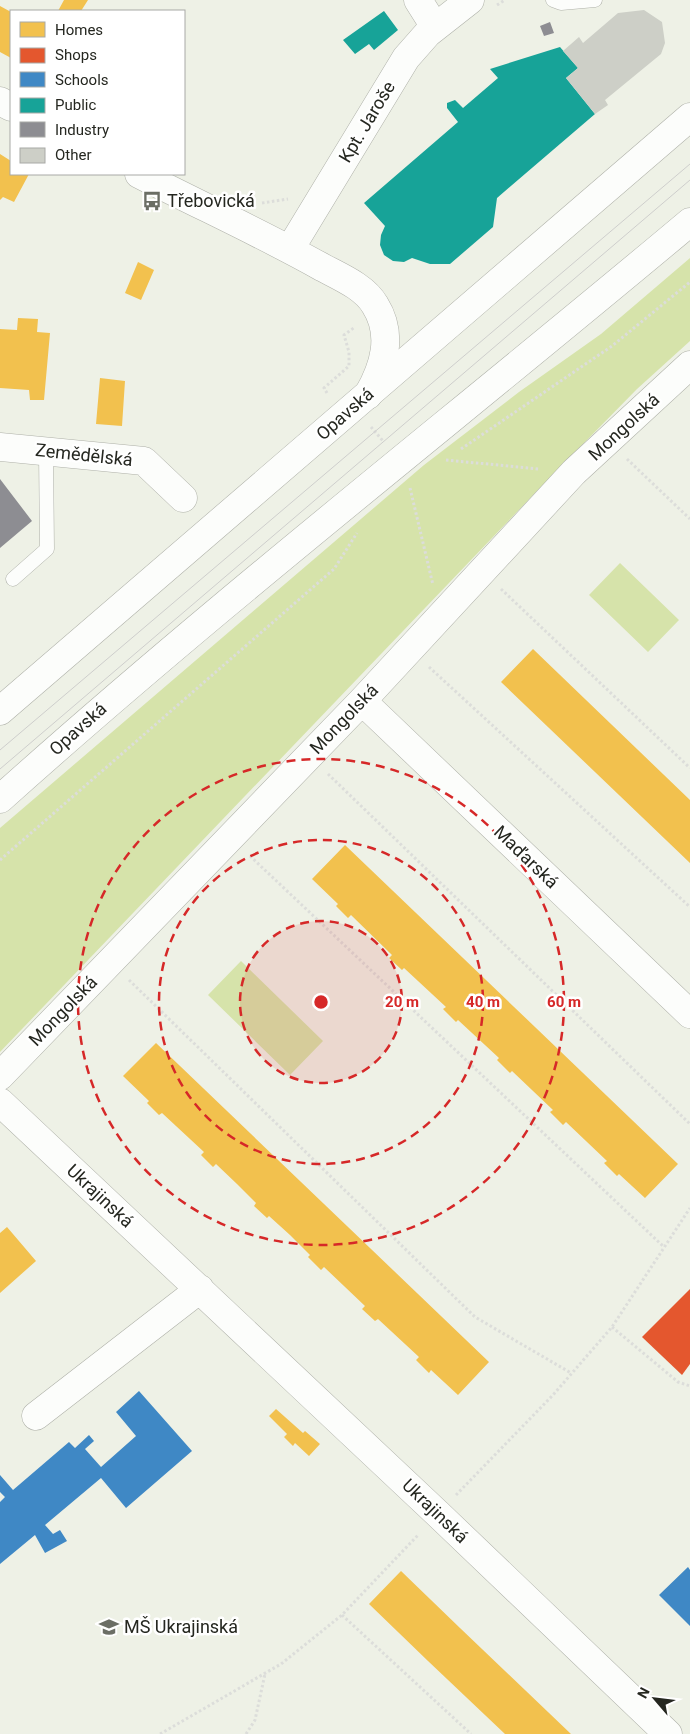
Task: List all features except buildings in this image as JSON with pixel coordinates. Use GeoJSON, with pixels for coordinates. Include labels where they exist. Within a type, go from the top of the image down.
{"type":"FeatureCollection","features":[{"type":"Feature","properties":{"kind":"street"},"geometry":{"type":"LineString","coordinates":[[418,0],[435,27]]}},
{"type":"Feature","properties":{"kind":"street","name":"Kpt. Jaroše"},"geometry":{"type":"LineString","coordinates":[[290,249],[406,58],[417,43],[470,0]]}},
{"type":"Feature","properties":{"kind":"street","name":"Opavská"},"geometry":{"type":"LineString","coordinates":[[0,711],[690,117]]}},
{"type":"Feature","properties":{"kind":"street"},"geometry":{"type":"LineString","coordinates":[[141,175],[290,249],[356,287],[376,305],[384,328],[386,351],[380,374],[368,395]]}},
{"type":"Feature","properties":{"kind":"street","name":"Opavská"},"geometry":{"type":"LineString","coordinates":[[0,799],[101,708],[400,459],[497,382],[690,222]]}},
{"type":"Feature","properties":{"kind":"street","name":"Mongolská"},"geometry":{"type":"LineString","coordinates":[[0,1076],[362,701],[574,472],[690,365]]}},
{"type":"Feature","properties":{"kind":"street","name":"Zemědělská"},"geometry":{"type":"LineString","coordinates":[[0,447],[144,461],[183,498]]}},
{"type":"Feature","properties":{"kind":"street","name":"Maďarská"},"geometry":{"type":"LineString","coordinates":[[362,701],[690,1014]]}},
{"type":"Feature","properties":{"kind":"street","name":"Ukrajinská"},"geometry":{"type":"LineString","coordinates":[[0,1102],[438,1514],[668,1734]]}},
{"type":"Feature","properties":{"kind":"street"},"geometry":{"type":"LineString","coordinates":[[36,1416],[200,1289]]}},
{"type":"Feature","properties":{"kind":"lane"},"geometry":{"type":"LineString","coordinates":[[553,0],[561,3],[595,0]]}},
{"type":"Feature","properties":{"kind":"lane"},"geometry":{"type":"LineString","coordinates":[[13,579],[47,549],[46,451]]}},
{"type":"Feature","properties":{"kind":"path"},"geometry":{"type":"LineString","coordinates":[[574,472],[446,460],[612,346],[690,282]]}},
{"type":"Feature","properties":{"kind":"path"},"geometry":{"type":"LineString","coordinates":[[328,395],[324,388],[349,366],[349,352],[344,335],[360,324]]}},
{"type":"Feature","properties":{"kind":"path"},"geometry":{"type":"LineString","coordinates":[[621,452],[690,519]]}},
{"type":"Feature","properties":{"kind":"path"},"geometry":{"type":"LineString","coordinates":[[412,480],[410,489],[440,617]]}},
{"type":"Feature","properties":{"kind":"path"},"geometry":{"type":"LineString","coordinates":[[0,860],[334,569],[347,551],[360,526]]}},
{"type":"Feature","properties":{"kind":"path"},"geometry":{"type":"LineString","coordinates":[[482,572],[690,768]]}},
{"type":"Feature","properties":{"kind":"path"},"geometry":{"type":"LineString","coordinates":[[423,662],[690,907]]}},
{"type":"Feature","properties":{"kind":"path"},"geometry":{"type":"LineString","coordinates":[[323,770],[690,1124]]}},
{"type":"Feature","properties":{"kind":"path"},"geometry":{"type":"LineString","coordinates":[[245,851],[664,1247]]}},
{"type":"Feature","properties":{"kind":"path"},"geometry":{"type":"LineString","coordinates":[[125,975],[475,1317],[571,1373]]}},
{"type":"Feature","properties":{"kind":"path"},"geometry":{"type":"LineString","coordinates":[[160,1734],[281,1664],[342,1615],[571,1373],[612,1327],[690,1208]]}},
{"type":"Feature","properties":{"kind":"path"},"geometry":{"type":"LineString","coordinates":[[612,1327],[678,1382],[690,1386]]}},
{"type":"Feature","properties":{"kind":"path"},"geometry":{"type":"LineString","coordinates":[[342,1615],[471,1734]]}},
{"type":"Feature","properties":{"kind":"path"},"geometry":{"type":"LineString","coordinates":[[246,1734],[255,1720],[265,1674]]}},
{"type":"Feature","properties":{"kind":"green space"},"geometry":{"type":"Polygon","coordinates":[[[690,258],[690,341],[637,389],[538,490],[0,1052],[0,828],[424,465],[519,392],[601,334],[690,258]]]}},
{"type":"Feature","properties":{"kind":"green space"},"geometry":{"type":"Polygon","coordinates":[[[620,563],[679,620],[648,652],[589,595],[620,563]]]}},
{"type":"Feature","properties":{"kind":"green space"},"geometry":{"type":"Polygon","coordinates":[[[241,961],[323,1041],[290,1075],[208,995],[241,961]]]}},
{"type":"Feature","properties":{"kind":"tram line"},"geometry":{"type":"LineString","coordinates":[[0,750],[690,164]]}},
{"type":"Feature","properties":{"kind":"tram line"},"geometry":{"type":"LineString","coordinates":[[0,769],[690,180]]}},
{"type":"Feature","properties":{"kind":"place","name":"Třebovická"},"geometry":{"type":"Point","coordinates":[152,201]}},
{"type":"Feature","properties":{"kind":"place","name":"MŠ Ukrajinská"},"geometry":{"type":"Point","coordinates":[109,1627]}}]}
